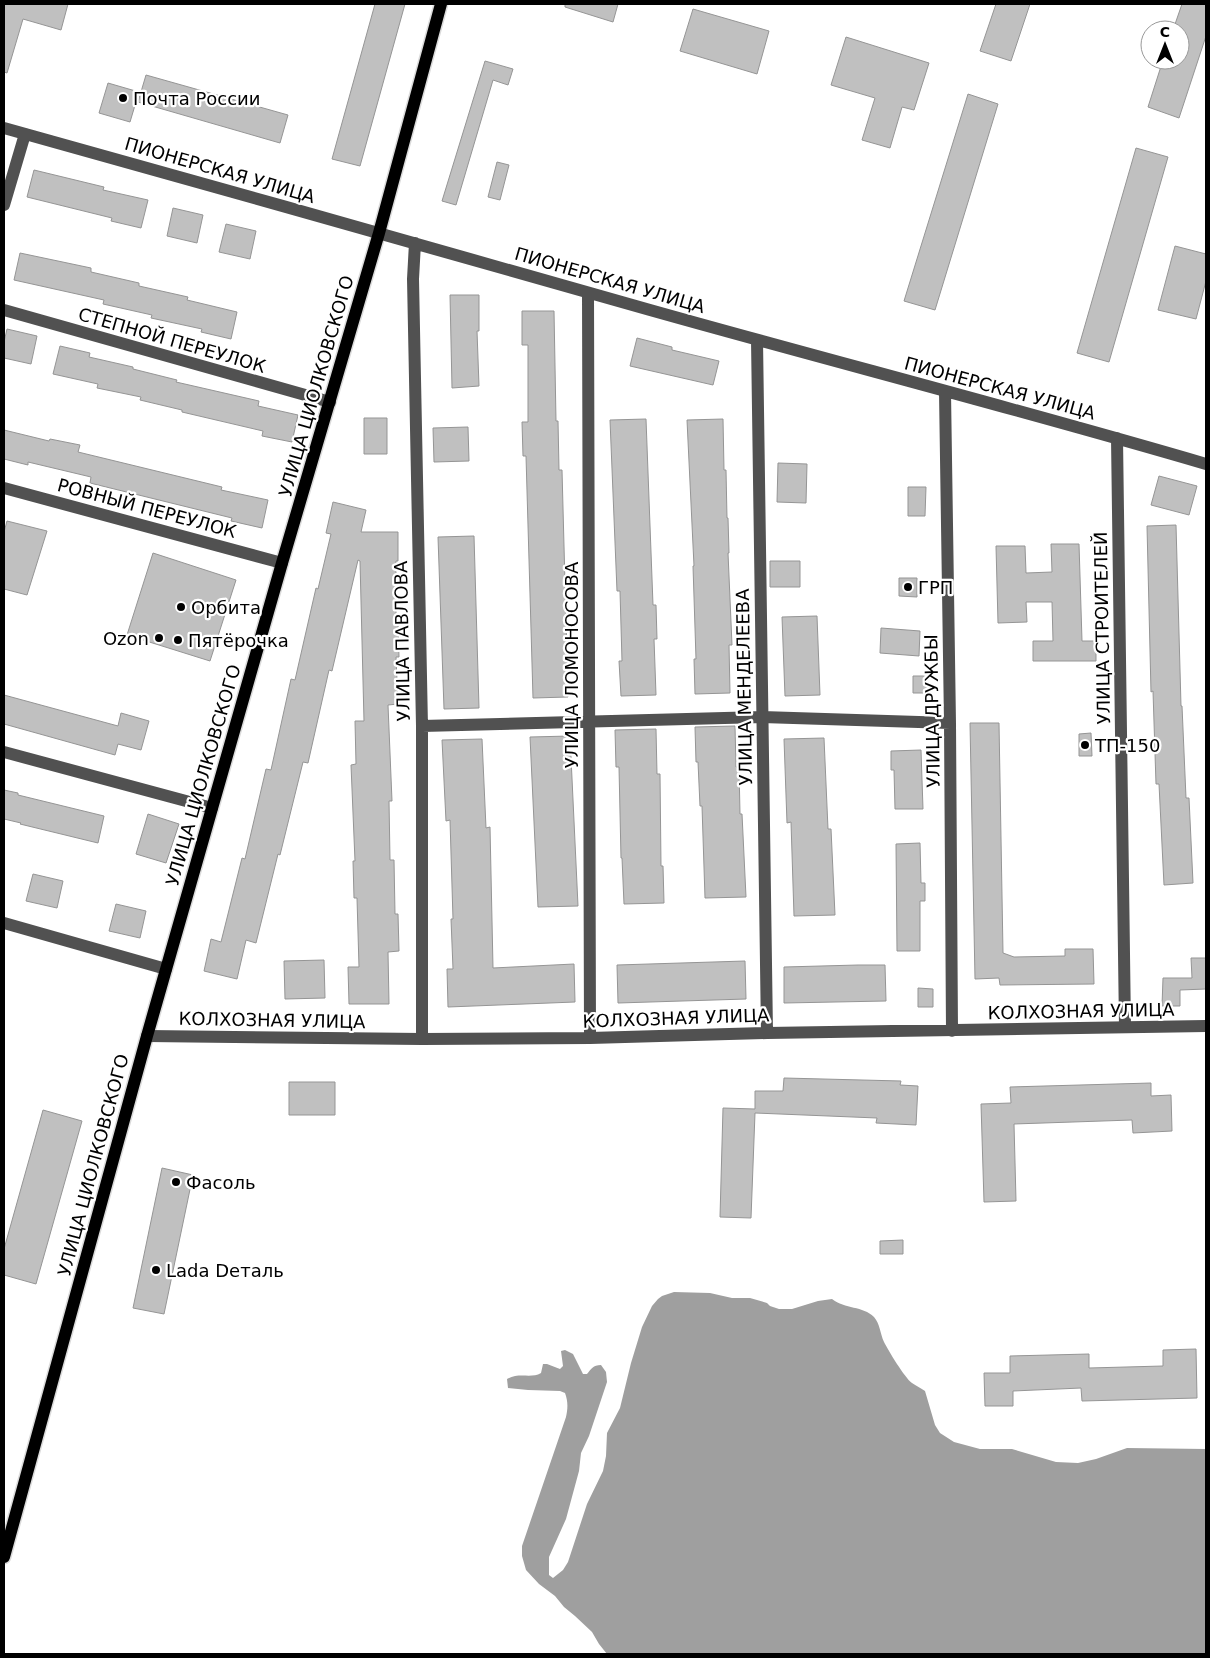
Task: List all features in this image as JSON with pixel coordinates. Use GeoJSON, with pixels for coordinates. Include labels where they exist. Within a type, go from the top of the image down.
{"type":"FeatureCollection","features":[{"type":"Feature","properties":{"kind":"main road","name":"УЛИЦА ЦИОЛКОВСКОГО"},"geometry":{"type":"LineString","coordinates":[[4,1557],[147,1036],[282,563],[379,233],[441,4]]}},
{"type":"Feature","properties":{"kind":"street","name":"ПИОНЕРСКАЯ УЛИЦА"},"geometry":{"type":"LineString","coordinates":[[4,128],[588,293],[1206,464]]}},
{"type":"Feature","properties":{"kind":"street"},"geometry":{"type":"LineString","coordinates":[[4,205],[25,134]]}},
{"type":"Feature","properties":{"kind":"street","name":"УЛИЦА ПАВЛОВА"},"geometry":{"type":"LineString","coordinates":[[415,243],[413,279],[422,726],[422,1039]]}},
{"type":"Feature","properties":{"kind":"street","name":"УЛИЦА ЛОМОНОСОВА"},"geometry":{"type":"LineString","coordinates":[[588,293],[590,1038]]}},
{"type":"Feature","properties":{"kind":"street","name":"СТЕПНОЙ ПЕРЕУЛОК"},"geometry":{"type":"LineString","coordinates":[[4,310],[330,402]]}},
{"type":"Feature","properties":{"kind":"street","name":"УЛИЦА МЕНДЕЛЕЕВА"},"geometry":{"type":"LineString","coordinates":[[757,340],[767,1033]]}},
{"type":"Feature","properties":{"kind":"street","name":"УЛИЦА ДРУЖБЫ"},"geometry":{"type":"LineString","coordinates":[[945,392],[952,1031]]}},
{"type":"Feature","properties":{"kind":"street","name":"УЛИЦА СТРОИТЕЛЕЙ"},"geometry":{"type":"LineString","coordinates":[[1116,438],[1125,1028]]}},
{"type":"Feature","properties":{"kind":"street","name":"РОВНЫЙ ПЕРЕУЛОК"},"geometry":{"type":"LineString","coordinates":[[4,488],[282,563]]}},
{"type":"Feature","properties":{"kind":"street"},"geometry":{"type":"LineString","coordinates":[[422,726],[762,717],[950,723]]}},
{"type":"Feature","properties":{"kind":"street"},"geometry":{"type":"LineString","coordinates":[[4,752],[212,808]]}},
{"type":"Feature","properties":{"kind":"street"},"geometry":{"type":"LineString","coordinates":[[4,923],[166,969]]}},
{"type":"Feature","properties":{"kind":"street","name":"КОЛХОЗНАЯ УЛИЦА"},"geometry":{"type":"LineString","coordinates":[[147,1036],[422,1039],[590,1038],[767,1033],[1206,1026]]}},
{"type":"Feature","properties":{"kind":"shaded area"},"geometry":{"type":"Polygon","coordinates":[[[674,1292],[710,1293],[732,1298],[750,1298],[779,1309],[792,1309],[832,1299],[870,1313],[876,1320],[884,1342],[901,1370],[912,1383],[925,1391],[935,1425],[940,1433],[954,1442],[980,1449],[1012,1449],[1056,1462],[1078,1463],[1127,1448],[1206,1449],[1206,1654],[607,1654],[592,1632],[526,1570],[522,1556],[522,1546],[566,1417],[567,1399],[565,1393],[560,1391],[508,1388],[507,1379],[516,1376],[537,1375],[541,1373],[543,1364],[560,1369],[563,1366],[561,1351],[565,1350],[573,1354],[583,1374],[587,1374],[598,1365],[601,1365],[606,1372],[607,1382],[589,1436],[581,1453],[579,1471],[566,1519],[549,1557],[549,1575],[553,1578],[563,1570],[568,1562],[587,1504],[603,1471],[607,1433],[620,1408],[642,1327],[652,1306],[658,1299],[674,1292]]]}},
{"type":"Feature","properties":{"kind":"building"},"geometry":{"type":"Polygon","coordinates":[[[4,4],[68,4],[61,30],[23,19],[7,73],[4,72],[4,4]]]}},
{"type":"Feature","properties":{"kind":"building"},"geometry":{"type":"Polygon","coordinates":[[[375,4],[405,4],[360,166],[332,159],[375,4]]]}},
{"type":"Feature","properties":{"kind":"building"},"geometry":{"type":"Polygon","coordinates":[[[565,4],[618,4],[613,22],[565,7],[565,4]]]}},
{"type":"Feature","properties":{"kind":"building"},"geometry":{"type":"Polygon","coordinates":[[[996,4],[1030,4],[1011,61],[980,51],[996,4]]]}},
{"type":"Feature","properties":{"kind":"building"},"geometry":{"type":"Polygon","coordinates":[[[1182,4],[1206,4],[1206,36],[1179,118],[1148,107],[1160,70],[1190,70],[1190,20],[1176,20],[1182,4]]]}},
{"type":"Feature","properties":{"kind":"building"},"geometry":{"type":"Polygon","coordinates":[[[693,9],[769,31],[757,74],[680,51],[693,9]]]}},
{"type":"Feature","properties":{"kind":"building"},"geometry":{"type":"Polygon","coordinates":[[[846,37],[929,63],[914,110],[902,107],[890,148],[862,140],[875,98],[831,85],[846,37]]]}},
{"type":"Feature","properties":{"kind":"building"},"geometry":{"type":"Polygon","coordinates":[[[485,61],[513,69],[508,85],[493,80],[456,205],[442,201],[485,61]]]}},
{"type":"Feature","properties":{"kind":"building"},"geometry":{"type":"Polygon","coordinates":[[[146,75],[288,115],[280,143],[138,102],[146,75]]]}},
{"type":"Feature","properties":{"kind":"building"},"geometry":{"type":"Polygon","coordinates":[[[108,83],[139,92],[130,122],[99,113],[108,83]]]}},
{"type":"Feature","properties":{"kind":"building"},"geometry":{"type":"Polygon","coordinates":[[[968,94],[998,104],[935,310],[904,301],[968,94]]]}},
{"type":"Feature","properties":{"kind":"building"},"geometry":{"type":"Polygon","coordinates":[[[1136,148],[1168,157],[1109,362],[1077,353],[1136,148]]]}},
{"type":"Feature","properties":{"kind":"building"},"geometry":{"type":"Polygon","coordinates":[[[497,162],[509,165],[500,200],[488,197],[497,162]]]}},
{"type":"Feature","properties":{"kind":"building"},"geometry":{"type":"Polygon","coordinates":[[[34,170],[104,187],[103,190],[148,200],[141,228],[111,221],[112,218],[27,197],[34,170]]]}},
{"type":"Feature","properties":{"kind":"building"},"geometry":{"type":"Polygon","coordinates":[[[173,208],[203,215],[197,243],[167,236],[173,208]]]}},
{"type":"Feature","properties":{"kind":"building"},"geometry":{"type":"Polygon","coordinates":[[[226,224],[256,231],[250,259],[219,252],[226,224]]]}},
{"type":"Feature","properties":{"kind":"building"},"geometry":{"type":"Polygon","coordinates":[[[1175,246],[1206,254],[1206,281],[1196,319],[1158,310],[1175,246]]]}},
{"type":"Feature","properties":{"kind":"building"},"geometry":{"type":"Polygon","coordinates":[[[20,253],[91,268],[91,272],[139,283],[139,286],[188,297],[187,300],[237,312],[231,339],[201,332],[202,329],[151,318],[152,315],[103,304],[104,300],[14,280],[20,253]]]}},
{"type":"Feature","properties":{"kind":"building"},"geometry":{"type":"Polygon","coordinates":[[[450,295],[479,295],[479,331],[477,331],[479,386],[452,388],[450,295]]]}},
{"type":"Feature","properties":{"kind":"building"},"geometry":{"type":"Polygon","coordinates":[[[522,311],[554,311],[556,421],[558,421],[559,470],[562,470],[568,697],[533,698],[526,456],[523,456],[522,422],[528,422],[528,345],[522,345],[522,311]]]}},
{"type":"Feature","properties":{"kind":"building"},"geometry":{"type":"Polygon","coordinates":[[[7,329],[37,336],[31,364],[4,358],[4,342],[7,329]]]}},
{"type":"Feature","properties":{"kind":"building"},"geometry":{"type":"Polygon","coordinates":[[[637,338],[672,347],[672,350],[719,361],[713,385],[630,366],[637,338]]]}},
{"type":"Feature","properties":{"kind":"building"},"geometry":{"type":"Polygon","coordinates":[[[60,346],[90,353],[89,357],[177,380],[176,382],[259,401],[258,406],[298,415],[292,442],[262,436],[263,431],[140,400],[141,397],[97,388],[98,384],[53,374],[60,346]]]}},
{"type":"Feature","properties":{"kind":"building"},"geometry":{"type":"Polygon","coordinates":[[[364,418],[387,418],[387,454],[364,454],[364,418]]]}},
{"type":"Feature","properties":{"kind":"building"},"geometry":{"type":"Polygon","coordinates":[[[646,419],[653,605],[656,605],[657,639],[654,639],[656,695],[621,696],[619,661],[622,661],[620,591],[617,591],[610,420],[646,419]]]}},
{"type":"Feature","properties":{"kind":"building"},"geometry":{"type":"Polygon","coordinates":[[[723,419],[732,645],[729,645],[730,693],[695,694],[694,566],[687,420],[723,419]]]}},
{"type":"Feature","properties":{"kind":"building"},"geometry":{"type":"Polygon","coordinates":[[[468,427],[469,461],[434,462],[433,428],[468,427]]]}},
{"type":"Feature","properties":{"kind":"building"},"geometry":{"type":"Polygon","coordinates":[[[4,430],[49,441],[50,439],[80,445],[78,452],[222,487],[221,490],[268,500],[262,528],[231,521],[232,518],[90,483],[91,477],[28,462],[28,465],[4,459],[4,430]]]}},
{"type":"Feature","properties":{"kind":"building"},"geometry":{"type":"Polygon","coordinates":[[[778,463],[807,464],[806,503],[777,502],[778,463]]]}},
{"type":"Feature","properties":{"kind":"building"},"geometry":{"type":"Polygon","coordinates":[[[1159,476],[1197,486],[1189,515],[1151,505],[1159,476]]]}},
{"type":"Feature","properties":{"kind":"building"},"geometry":{"type":"Polygon","coordinates":[[[908,487],[926,487],[925,516],[908,516],[908,487]]]}},
{"type":"Feature","properties":{"kind":"building"},"geometry":{"type":"Polygon","coordinates":[[[333,502],[366,510],[361,532],[398,532],[396,624],[398,624],[399,657],[396,657],[398,704],[388,705],[392,801],[389,801],[390,860],[394,860],[395,914],[398,914],[399,951],[388,952],[389,1004],[349,1004],[348,967],[359,967],[357,898],[354,898],[353,861],[355,861],[351,765],[356,764],[355,721],[364,721],[360,561],[358,560],[332,671],[329,670],[308,763],[303,762],[256,943],[246,940],[237,979],[204,971],[211,939],[221,942],[242,858],[245,859],[266,769],[271,770],[291,679],[295,680],[316,588],[318,589],[331,534],[326,533],[333,502]]]}},
{"type":"Feature","properties":{"kind":"building"},"geometry":{"type":"Polygon","coordinates":[[[7,521],[47,531],[27,595],[4,589],[4,532],[7,521]]]}},
{"type":"Feature","properties":{"kind":"building"},"geometry":{"type":"Polygon","coordinates":[[[1176,525],[1181,706],[1186,798],[1189,798],[1193,883],[1164,885],[1159,784],[1156,784],[1153,691],[1151,692],[1147,526],[1176,525]]]}},
{"type":"Feature","properties":{"kind":"building"},"geometry":{"type":"Polygon","coordinates":[[[474,536],[479,708],[444,709],[438,537],[474,536]]]}},
{"type":"Feature","properties":{"kind":"building"},"geometry":{"type":"Polygon","coordinates":[[[1051,544],[1079,544],[1082,641],[1096,641],[1096,661],[1033,661],[1033,641],[1053,641],[1052,602],[1026,602],[1027,622],[998,623],[996,546],[1025,546],[1026,573],[1052,572],[1051,544]]]}},
{"type":"Feature","properties":{"kind":"building","name":"Орбита"},"geometry":{"type":"Polygon","coordinates":[[[153,553],[236,580],[210,661],[127,635],[153,553]]]}},
{"type":"Feature","properties":{"kind":"building"},"geometry":{"type":"Polygon","coordinates":[[[770,561],[800,561],[800,587],[770,587],[770,561]]]}},
{"type":"Feature","properties":{"kind":"building","name":"ГРП"},"geometry":{"type":"Polygon","coordinates":[[[899,578],[917,578],[917,597],[899,596],[899,578]]]}},
{"type":"Feature","properties":{"kind":"building"},"geometry":{"type":"Polygon","coordinates":[[[817,616],[820,695],[785,696],[782,617],[817,616]]]}},
{"type":"Feature","properties":{"kind":"building"},"geometry":{"type":"Polygon","coordinates":[[[881,628],[920,631],[919,656],[880,653],[881,628]]]}},
{"type":"Feature","properties":{"kind":"building"},"geometry":{"type":"Polygon","coordinates":[[[913,676],[927,676],[927,693],[913,693],[913,676]]]}},
{"type":"Feature","properties":{"kind":"building"},"geometry":{"type":"Polygon","coordinates":[[[4,695],[118,726],[121,713],[149,721],[141,750],[118,744],[115,755],[4,724],[4,695]]]}},
{"type":"Feature","properties":{"kind":"building"},"geometry":{"type":"Polygon","coordinates":[[[970,723],[999,723],[1003,953],[1014,957],[1065,956],[1065,949],[1093,949],[1094,984],[1000,985],[999,978],[975,979],[970,723]]]}},
{"type":"Feature","properties":{"kind":"building"},"geometry":{"type":"Polygon","coordinates":[[[735,726],[736,767],[739,767],[740,814],[742,814],[746,897],[705,898],[702,806],[700,806],[698,762],[696,762],[695,727],[735,726]]]}},
{"type":"Feature","properties":{"kind":"building"},"geometry":{"type":"Polygon","coordinates":[[[656,729],[657,774],[660,774],[661,866],[663,866],[664,903],[624,904],[619,767],[616,767],[615,730],[656,729]]]}},
{"type":"Feature","properties":{"kind":"building","name":"ТП-150"},"geometry":{"type":"Polygon","coordinates":[[[1091,733],[1092,756],[1079,756],[1079,734],[1091,733]]]}},
{"type":"Feature","properties":{"kind":"building"},"geometry":{"type":"Polygon","coordinates":[[[570,736],[578,906],[538,907],[530,737],[570,736]]]}},
{"type":"Feature","properties":{"kind":"building"},"geometry":{"type":"Polygon","coordinates":[[[824,738],[828,829],[831,829],[835,915],[794,916],[791,822],[787,823],[784,739],[824,738]]]}},
{"type":"Feature","properties":{"kind":"building"},"geometry":{"type":"Polygon","coordinates":[[[482,739],[486,828],[490,827],[493,968],[574,964],[575,1002],[448,1007],[447,969],[453,969],[451,919],[453,919],[450,820],[446,821],[442,740],[482,739]]]}},
{"type":"Feature","properties":{"kind":"building"},"geometry":{"type":"Polygon","coordinates":[[[921,750],[923,809],[895,809],[894,770],[891,770],[891,751],[921,750]]]}},
{"type":"Feature","properties":{"kind":"building"},"geometry":{"type":"Polygon","coordinates":[[[4,790],[104,816],[98,843],[4,819],[4,790]]]}},
{"type":"Feature","properties":{"kind":"building"},"geometry":{"type":"Polygon","coordinates":[[[148,814],[179,824],[166,863],[136,854],[148,814]]]}},
{"type":"Feature","properties":{"kind":"building"},"geometry":{"type":"Polygon","coordinates":[[[920,843],[921,883],[925,883],[925,901],[920,901],[920,951],[897,951],[896,844],[920,843]]]}},
{"type":"Feature","properties":{"kind":"building"},"geometry":{"type":"Polygon","coordinates":[[[33,874],[63,881],[57,908],[26,901],[33,874]]]}},
{"type":"Feature","properties":{"kind":"building"},"geometry":{"type":"Polygon","coordinates":[[[116,904],[146,911],[140,938],[109,931],[116,904]]]}},
{"type":"Feature","properties":{"kind":"building"},"geometry":{"type":"Polygon","coordinates":[[[1191,958],[1206,958],[1206,989],[1180,990],[1180,1006],[1162,1006],[1163,978],[1192,978],[1191,958]]]}},
{"type":"Feature","properties":{"kind":"building"},"geometry":{"type":"Polygon","coordinates":[[[324,960],[325,998],[285,999],[284,961],[324,960]]]}},
{"type":"Feature","properties":{"kind":"building"},"geometry":{"type":"Polygon","coordinates":[[[745,961],[746,999],[618,1003],[617,965],[745,961]]]}},
{"type":"Feature","properties":{"kind":"building"},"geometry":{"type":"Polygon","coordinates":[[[885,965],[886,1001],[784,1003],[784,967],[885,965]]]}},
{"type":"Feature","properties":{"kind":"building"},"geometry":{"type":"Polygon","coordinates":[[[918,988],[933,989],[933,1007],[918,1007],[918,988]]]}},
{"type":"Feature","properties":{"kind":"building"},"geometry":{"type":"Polygon","coordinates":[[[784,1078],[901,1081],[900,1085],[918,1086],[916,1125],[876,1123],[877,1118],[755,1113],[751,1218],[720,1217],[723,1108],[755,1109],[755,1091],[783,1091],[784,1078]]]}},
{"type":"Feature","properties":{"kind":"building"},"geometry":{"type":"Polygon","coordinates":[[[289,1082],[335,1082],[335,1115],[289,1115],[289,1082]]]}},
{"type":"Feature","properties":{"kind":"building"},"geometry":{"type":"Polygon","coordinates":[[[1151,1083],[1151,1096],[1171,1095],[1172,1131],[1133,1133],[1132,1120],[1014,1124],[1016,1201],[984,1202],[981,1104],[1011,1103],[1010,1087],[1151,1083]]]}},
{"type":"Feature","properties":{"kind":"building"},"geometry":{"type":"Polygon","coordinates":[[[43,1110],[82,1121],[36,1284],[4,1275],[4,1249],[43,1110]]]}},
{"type":"Feature","properties":{"kind":"building"},"geometry":{"type":"Polygon","coordinates":[[[162,1168],[193,1175],[164,1314],[133,1308],[162,1168]]]}},
{"type":"Feature","properties":{"kind":"building"},"geometry":{"type":"Polygon","coordinates":[[[903,1240],[903,1254],[880,1254],[880,1241],[903,1240]]]}},
{"type":"Feature","properties":{"kind":"building"},"geometry":{"type":"Polygon","coordinates":[[[1196,1349],[1197,1398],[1082,1401],[1081,1388],[1013,1391],[1013,1406],[985,1406],[984,1373],[1010,1373],[1010,1356],[1089,1354],[1089,1368],[1163,1366],[1163,1350],[1196,1349]]]}},
{"type":"Feature","properties":{"kind":"place","name":"Почта России"},"geometry":{"type":"Point","coordinates":[123,98]}},
{"type":"Feature","properties":{"kind":"place","name":"ГРП"},"geometry":{"type":"Point","coordinates":[908,587]}},
{"type":"Feature","properties":{"kind":"place","name":"Орбита"},"geometry":{"type":"Point","coordinates":[181,607]}},
{"type":"Feature","properties":{"kind":"place","name":"Ozon"},"geometry":{"type":"Point","coordinates":[159,638]}},
{"type":"Feature","properties":{"kind":"place","name":"Пятёрочка"},"geometry":{"type":"Point","coordinates":[178,640]}},
{"type":"Feature","properties":{"kind":"place","name":"ТП-150"},"geometry":{"type":"Point","coordinates":[1085,745]}},
{"type":"Feature","properties":{"kind":"place","name":"Фасоль"},"geometry":{"type":"Point","coordinates":[176,1182]}},
{"type":"Feature","properties":{"kind":"place","name":"Lada Dеталь"},"geometry":{"type":"Point","coordinates":[156,1270]}}]}
